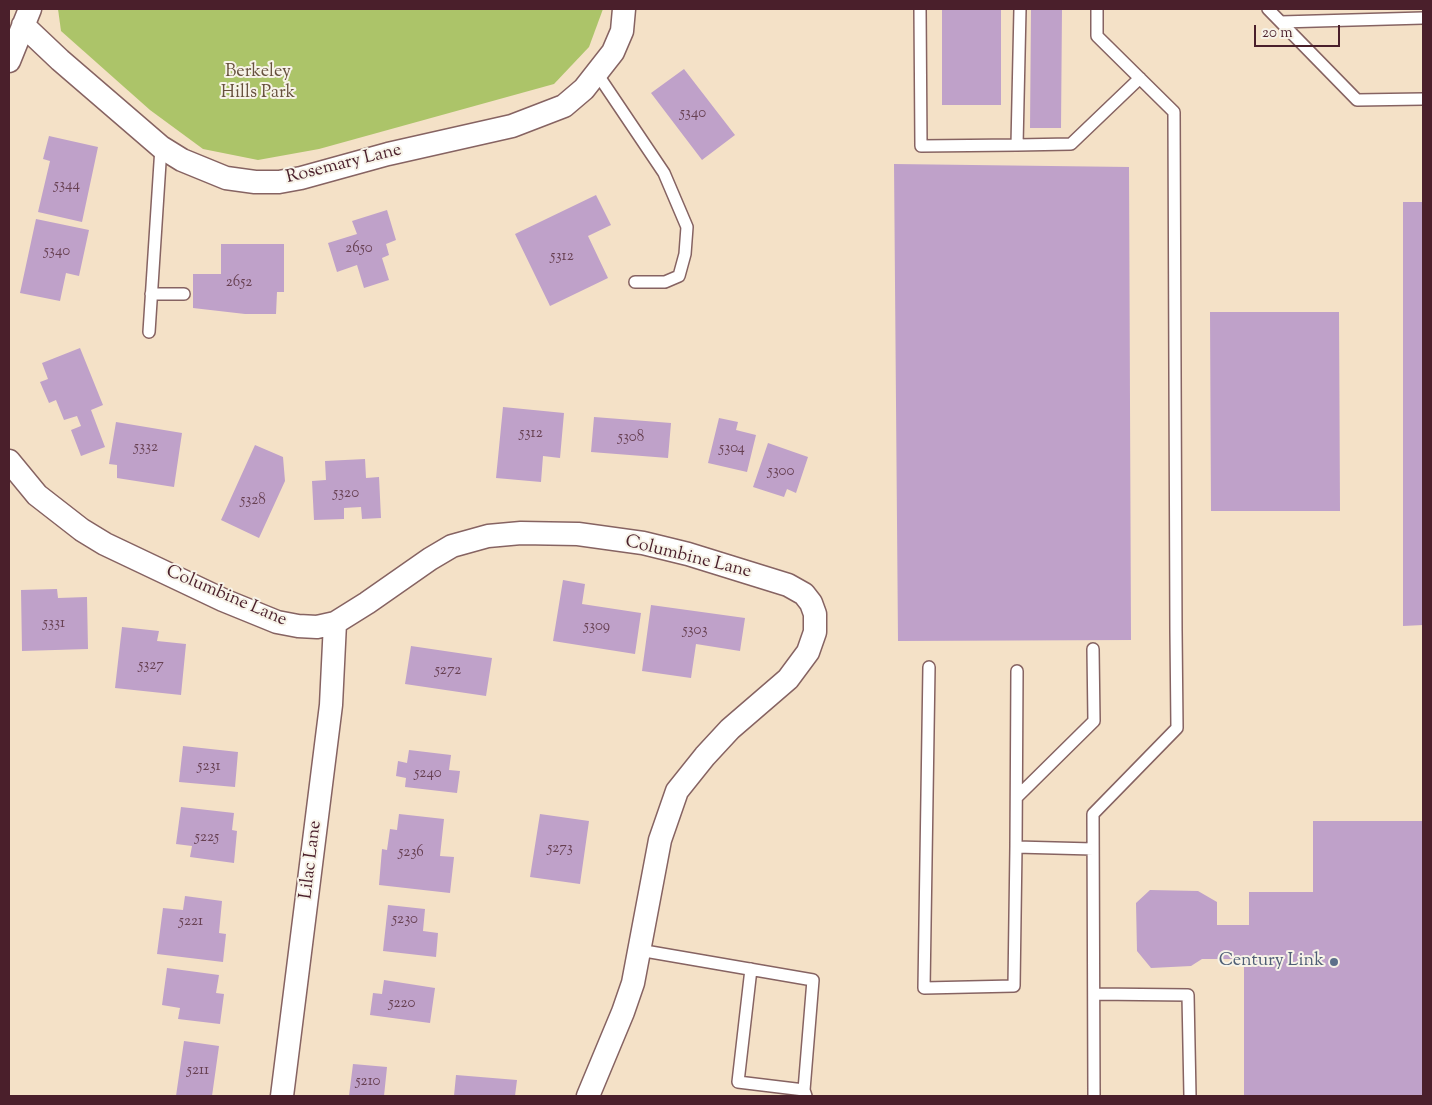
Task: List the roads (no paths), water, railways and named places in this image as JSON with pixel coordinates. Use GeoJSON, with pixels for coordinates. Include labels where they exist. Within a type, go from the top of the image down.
{"type":"FeatureCollection","features":[{"type":"Feature","properties":{"kind":"street","name":"Rosemary Lane"},"geometry":{"type":"LineString","coordinates":[[27,17],[60,60],[161,147],[182,160],[226,178],[255,182],[279,182],[301,178],[388,154],[512,126],[564,106],[584,88],[613,52],[622,30],[624,9]]}},
{"type":"Feature","properties":{"kind":"street"},"geometry":{"type":"LineString","coordinates":[[9,61],[27,17]]}},
{"type":"Feature","properties":{"kind":"street","name":"Columbine Lane"},"geometry":{"type":"LineString","coordinates":[[9,461],[38,495],[82,530],[105,544],[223,600],[277,622],[298,626],[317,627],[335,623],[367,604],[430,559],[452,546],[488,536],[520,533],[578,534],[643,543],[688,554],[788,585],[804,594],[811,603],[815,614],[815,632],[808,652],[788,679],[730,729],[705,756],[678,791],[660,840],[633,983],[588,1096]]}},
{"type":"Feature","properties":{"kind":"street","name":"Lilac Lane"},"geometry":{"type":"LineString","coordinates":[[282,1096],[331,705],[335,623]]}},
{"type":"Feature","properties":{"kind":"lane"},"geometry":{"type":"LineString","coordinates":[[920,9],[921,146],[1071,144],[1140,78]]}},
{"type":"Feature","properties":{"kind":"lane"},"geometry":{"type":"LineString","coordinates":[[1017,145],[1020,9]]}},
{"type":"Feature","properties":{"kind":"lane"},"geometry":{"type":"LineString","coordinates":[[1094,1096],[1093,814],[1177,728],[1174,112],[1097,36],[1097,9]]}},
{"type":"Feature","properties":{"kind":"lane"},"geometry":{"type":"LineString","coordinates":[[1268,9],[1357,100],[1423,99]]}},
{"type":"Feature","properties":{"kind":"lane"},"geometry":{"type":"LineString","coordinates":[[1281,22],[1423,18]]}},
{"type":"Feature","properties":{"kind":"lane"},"geometry":{"type":"LineString","coordinates":[[596,72],[664,173],[687,227],[685,254],[679,276],[665,282],[635,282]]}},
{"type":"Feature","properties":{"kind":"lane"},"geometry":{"type":"LineString","coordinates":[[149,332],[161,147]]}},
{"type":"Feature","properties":{"kind":"lane"},"geometry":{"type":"LineString","coordinates":[[151,294],[184,294]]}},
{"type":"Feature","properties":{"kind":"lane"},"geometry":{"type":"LineString","coordinates":[[1017,797],[1094,721],[1093,649]]}},
{"type":"Feature","properties":{"kind":"lane"},"geometry":{"type":"LineString","coordinates":[[929,667],[924,988],[1014,986],[1018,671]]}},
{"type":"Feature","properties":{"kind":"lane"},"geometry":{"type":"LineString","coordinates":[[1016,847],[1093,849]]}},
{"type":"Feature","properties":{"kind":"lane"},"geometry":{"type":"LineString","coordinates":[[639,950],[751,969],[813,980],[805,1093],[738,1082],[751,969]]}},
{"type":"Feature","properties":{"kind":"lane"},"geometry":{"type":"LineString","coordinates":[[1094,994],[1188,995],[1190,1096]]}},
{"type":"Feature","properties":{"kind":"place","name":"Century Link"},"geometry":{"type":"Point","coordinates":[1334,962]}},
{"type":"Feature","properties":{"kind":"park label","name":"Berkeley Hills Park"},"geometry":{"type":"Point","coordinates":[258,83]}}]}
